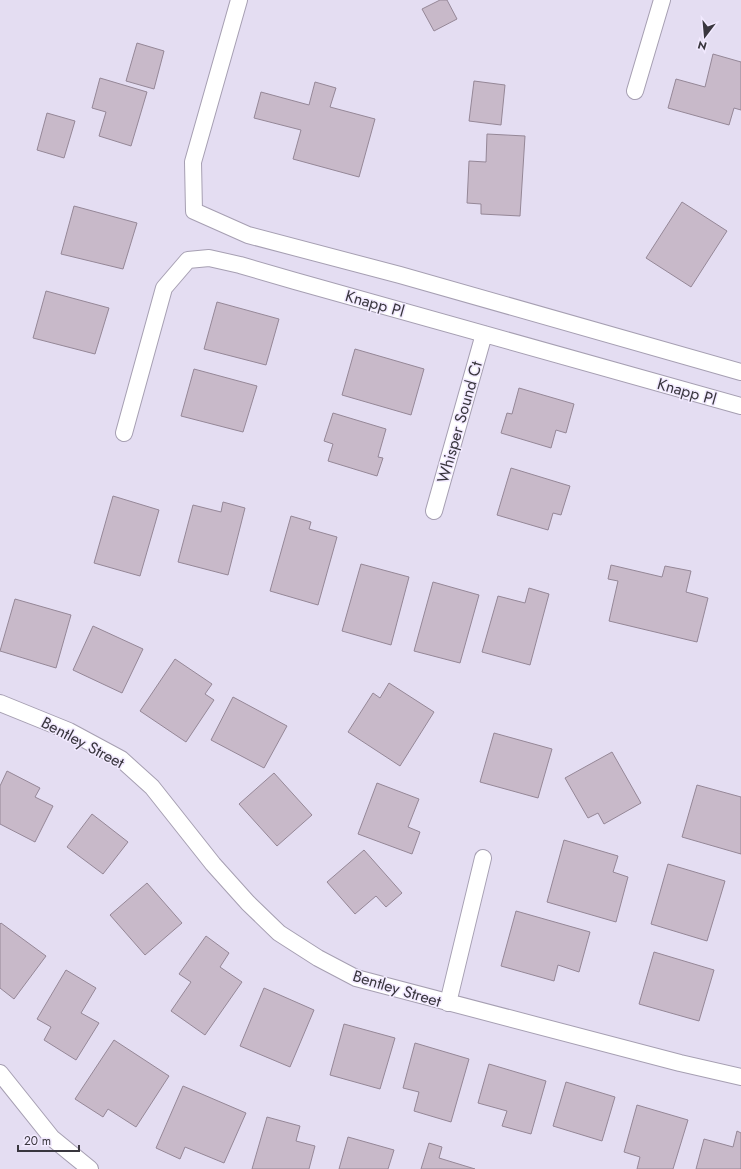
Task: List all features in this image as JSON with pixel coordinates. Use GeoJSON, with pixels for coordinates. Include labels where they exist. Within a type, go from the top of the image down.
{"type":"FeatureCollection","features":[{"type":"Feature","properties":{"kind":"street"},"geometry":{"type":"LineString","coordinates":[[239,0],[193,162],[194,212],[248,235],[400,275],[741,372]]}},
{"type":"Feature","properties":{"kind":"street"},"geometry":{"type":"LineString","coordinates":[[634,92],[662,0]]}},
{"type":"Feature","properties":{"kind":"street","name":"Knapp Pl"},"geometry":{"type":"LineString","coordinates":[[124,433],[164,288],[188,260],[209,258],[240,264],[295,281],[741,406]]}},
{"type":"Feature","properties":{"kind":"street","name":"Whisper Sound Ct"},"geometry":{"type":"LineString","coordinates":[[434,511],[484,334]]}},
{"type":"Feature","properties":{"kind":"street","name":"Bentley Street"},"geometry":{"type":"LineString","coordinates":[[0,703],[69,731],[121,759],[152,787],[213,864],[248,903],[279,933],[318,958],[356,978],[680,1063],[740,1073]]}},
{"type":"Feature","properties":{"kind":"street"},"geometry":{"type":"LineString","coordinates":[[448,1003],[483,858]]}},
{"type":"Feature","properties":{"kind":"street"},"geometry":{"type":"LineString","coordinates":[[0,1074],[52,1138],[90,1169]]}},
{"type":"Feature","properties":{"kind":"building"},"geometry":{"type":"Polygon","coordinates":[[[440,0],[447,0],[457,19],[434,31],[422,9],[440,0]]]}},
{"type":"Feature","properties":{"kind":"building"},"geometry":{"type":"Polygon","coordinates":[[[137,43],[164,51],[154,89],[126,81],[137,43]]]}},
{"type":"Feature","properties":{"kind":"building"},"geometry":{"type":"Polygon","coordinates":[[[713,54],[741,62],[741,110],[734,108],[729,125],[668,108],[676,79],[705,87],[713,54]]]}},
{"type":"Feature","properties":{"kind":"building"},"geometry":{"type":"Polygon","coordinates":[[[100,78],[147,92],[131,146],[99,136],[106,112],[92,108],[100,78]]]}},
{"type":"Feature","properties":{"kind":"building"},"geometry":{"type":"Polygon","coordinates":[[[474,81],[505,85],[501,125],[469,121],[474,81]]]}},
{"type":"Feature","properties":{"kind":"building"},"geometry":{"type":"Polygon","coordinates":[[[315,82],[336,88],[330,107],[375,119],[359,177],[293,159],[301,130],[254,118],[261,92],[309,105],[315,82]]]}},
{"type":"Feature","properties":{"kind":"building"},"geometry":{"type":"Polygon","coordinates":[[[47,113],[75,121],[64,158],[37,150],[47,113]]]}},
{"type":"Feature","properties":{"kind":"building"},"geometry":{"type":"Polygon","coordinates":[[[487,134],[525,136],[520,216],[481,214],[481,204],[467,203],[469,161],[486,162],[487,134]]]}},
{"type":"Feature","properties":{"kind":"building"},"geometry":{"type":"Polygon","coordinates":[[[682,202],[727,231],[691,287],[646,258],[682,202]]]}},
{"type":"Feature","properties":{"kind":"building"},"geometry":{"type":"Polygon","coordinates":[[[74,206],[137,223],[123,269],[61,254],[74,206]]]}},
{"type":"Feature","properties":{"kind":"building"},"geometry":{"type":"Polygon","coordinates":[[[46,291],[109,308],[95,354],[33,338],[46,291]]]}},
{"type":"Feature","properties":{"kind":"building"},"geometry":{"type":"Polygon","coordinates":[[[217,302],[279,319],[266,365],[204,349],[217,302]]]}},
{"type":"Feature","properties":{"kind":"building"},"geometry":{"type":"Polygon","coordinates":[[[355,349],[424,369],[411,415],[342,395],[355,349]]]}},
{"type":"Feature","properties":{"kind":"building"},"geometry":{"type":"Polygon","coordinates":[[[194,369],[257,386],[243,432],[181,416],[194,369]]]}},
{"type":"Feature","properties":{"kind":"building"},"geometry":{"type":"Polygon","coordinates":[[[519,388],[574,404],[566,433],[556,430],[551,448],[501,433],[507,413],[512,414],[519,388]]]}},
{"type":"Feature","properties":{"kind":"building"},"geometry":{"type":"Polygon","coordinates":[[[333,413],[386,429],[378,457],[383,458],[377,476],[328,461],[333,444],[324,441],[333,413]]]}},
{"type":"Feature","properties":{"kind":"building"},"geometry":{"type":"Polygon","coordinates":[[[511,468],[570,486],[561,515],[553,513],[548,530],[497,515],[511,468]]]}},
{"type":"Feature","properties":{"kind":"building"},"geometry":{"type":"Polygon","coordinates":[[[113,496],[159,510],[140,576],[94,563],[113,496]]]}},
{"type":"Feature","properties":{"kind":"building"},"geometry":{"type":"Polygon","coordinates":[[[223,502],[245,508],[228,575],[178,562],[193,505],[221,512],[223,502]]]}},
{"type":"Feature","properties":{"kind":"building"},"geometry":{"type":"Polygon","coordinates":[[[291,516],[311,522],[309,529],[337,537],[318,605],[270,591],[291,516]]]}},
{"type":"Feature","properties":{"kind":"building"},"geometry":{"type":"Polygon","coordinates":[[[361,564],[409,577],[391,645],[342,631],[361,564]]]}},
{"type":"Feature","properties":{"kind":"building"},"geometry":{"type":"Polygon","coordinates":[[[611,565],[662,577],[665,566],[691,571],[686,592],[708,598],[697,642],[609,621],[618,581],[608,579],[611,565]]]}},
{"type":"Feature","properties":{"kind":"building"},"geometry":{"type":"Polygon","coordinates":[[[433,582],[479,595],[460,663],[414,651],[433,582]]]}},
{"type":"Feature","properties":{"kind":"building"},"geometry":{"type":"Polygon","coordinates":[[[529,588],[549,594],[530,665],[482,652],[498,596],[525,603],[529,588]]]}},
{"type":"Feature","properties":{"kind":"building"},"geometry":{"type":"Polygon","coordinates":[[[15,599],[71,615],[56,668],[0,651],[15,599]]]}},
{"type":"Feature","properties":{"kind":"building"},"geometry":{"type":"Polygon","coordinates":[[[93,626],[143,649],[122,693],[73,670],[93,626]]]}},
{"type":"Feature","properties":{"kind":"building"},"geometry":{"type":"Polygon","coordinates":[[[175,659],[212,684],[205,694],[214,700],[186,742],[140,711],[175,659]]]}},
{"type":"Feature","properties":{"kind":"building"},"geometry":{"type":"Polygon","coordinates":[[[389,683],[434,712],[400,766],[348,732],[373,693],[380,698],[389,683]]]}},
{"type":"Feature","properties":{"kind":"building"},"geometry":{"type":"Polygon","coordinates":[[[233,697],[287,726],[264,768],[211,740],[233,697]]]}},
{"type":"Feature","properties":{"kind":"building"},"geometry":{"type":"Polygon","coordinates":[[[494,733],[552,749],[538,798],[480,782],[494,733]]]}},
{"type":"Feature","properties":{"kind":"building"},"geometry":{"type":"Polygon","coordinates":[[[612,752],[641,803],[604,824],[598,813],[588,818],[565,778],[612,752]]]}},
{"type":"Feature","properties":{"kind":"building"},"geometry":{"type":"Polygon","coordinates":[[[7,771],[40,788],[35,797],[53,806],[35,842],[0,824],[0,786],[7,771]]]}},
{"type":"Feature","properties":{"kind":"building"},"geometry":{"type":"Polygon","coordinates":[[[274,773],[312,815],[277,846],[239,804],[274,773]]]}},
{"type":"Feature","properties":{"kind":"building"},"geometry":{"type":"Polygon","coordinates":[[[377,783],[419,799],[408,827],[420,832],[412,854],[358,834],[377,783]]]}},
{"type":"Feature","properties":{"kind":"building"},"geometry":{"type":"Polygon","coordinates":[[[697,785],[741,797],[741,854],[682,837],[697,785]]]}},
{"type":"Feature","properties":{"kind":"building"},"geometry":{"type":"Polygon","coordinates":[[[92,814],[128,842],[103,874],[67,847],[92,814]]]}},
{"type":"Feature","properties":{"kind":"building"},"geometry":{"type":"Polygon","coordinates":[[[564,840],[618,856],[613,872],[628,877],[616,922],[547,902],[564,840]]]}},
{"type":"Feature","properties":{"kind":"building"},"geometry":{"type":"Polygon","coordinates":[[[364,850],[402,893],[386,907],[376,896],[355,914],[327,882],[364,850]]]}},
{"type":"Feature","properties":{"kind":"building"},"geometry":{"type":"Polygon","coordinates":[[[668,864],[725,881],[707,941],[651,924],[668,864]]]}},
{"type":"Feature","properties":{"kind":"building"},"geometry":{"type":"Polygon","coordinates":[[[147,883],[182,923],[145,955],[110,915],[147,883]]]}},
{"type":"Feature","properties":{"kind":"building"},"geometry":{"type":"Polygon","coordinates":[[[516,911],[590,932],[579,972],[558,965],[554,981],[501,966],[516,911]]]}},
{"type":"Feature","properties":{"kind":"building"},"geometry":{"type":"Polygon","coordinates":[[[1,923],[46,956],[14,999],[0,988],[1,923]]]}},
{"type":"Feature","properties":{"kind":"building"},"geometry":{"type":"Polygon","coordinates":[[[206,936],[229,953],[220,967],[242,982],[205,1035],[171,1011],[191,982],[179,974],[206,936]]]}},
{"type":"Feature","properties":{"kind":"building"},"geometry":{"type":"Polygon","coordinates":[[[654,952],[714,970],[699,1021],[639,1004],[654,952]]]}},
{"type":"Feature","properties":{"kind":"building"},"geometry":{"type":"Polygon","coordinates":[[[66,970],[96,988],[81,1013],[99,1023],[76,1060],[44,1040],[51,1027],[37,1019],[66,970]]]}},
{"type":"Feature","properties":{"kind":"building"},"geometry":{"type":"Polygon","coordinates":[[[264,988],[314,1010],[290,1067],[240,1046],[264,988]]]}},
{"type":"Feature","properties":{"kind":"building"},"geometry":{"type":"Polygon","coordinates":[[[344,1024],[395,1038],[380,1089],[330,1075],[344,1024]]]}},
{"type":"Feature","properties":{"kind":"building"},"geometry":{"type":"Polygon","coordinates":[[[114,1040],[169,1076],[136,1127],[108,1109],[103,1117],[75,1099],[114,1040]]]}},
{"type":"Feature","properties":{"kind":"building"},"geometry":{"type":"Polygon","coordinates":[[[415,1043],[469,1059],[451,1122],[414,1111],[419,1092],[403,1088],[415,1043]]]}},
{"type":"Feature","properties":{"kind":"building"},"geometry":{"type":"Polygon","coordinates":[[[489,1064],[546,1081],[531,1134],[502,1126],[507,1111],[478,1103],[489,1064]]]}},
{"type":"Feature","properties":{"kind":"building"},"geometry":{"type":"Polygon","coordinates":[[[566,1082],[615,1097],[602,1141],[553,1126],[566,1082]]]}},
{"type":"Feature","properties":{"kind":"building"},"geometry":{"type":"Polygon","coordinates":[[[183,1086],[246,1113],[224,1163],[185,1147],[180,1159],[156,1148],[183,1086]]]}},
{"type":"Feature","properties":{"kind":"building"},"geometry":{"type":"Polygon","coordinates":[[[637,1105],[688,1120],[673,1169],[637,1169],[640,1157],[624,1152],[637,1105]]]}},
{"type":"Feature","properties":{"kind":"building"},"geometry":{"type":"Polygon","coordinates":[[[267,1117],[300,1126],[296,1141],[315,1146],[309,1169],[252,1169],[267,1117]]]}},
{"type":"Feature","properties":{"kind":"building"},"geometry":{"type":"Polygon","coordinates":[[[737,1131],[741,1133],[741,1169],[696,1169],[704,1139],[733,1147],[737,1131]]]}},
{"type":"Feature","properties":{"kind":"building"},"geometry":{"type":"Polygon","coordinates":[[[348,1137],[394,1150],[388,1169],[339,1169],[348,1137]]]}},
{"type":"Feature","properties":{"kind":"building"},"geometry":{"type":"Polygon","coordinates":[[[429,1143],[442,1147],[439,1158],[475,1169],[421,1169],[429,1143]]]}}]}
